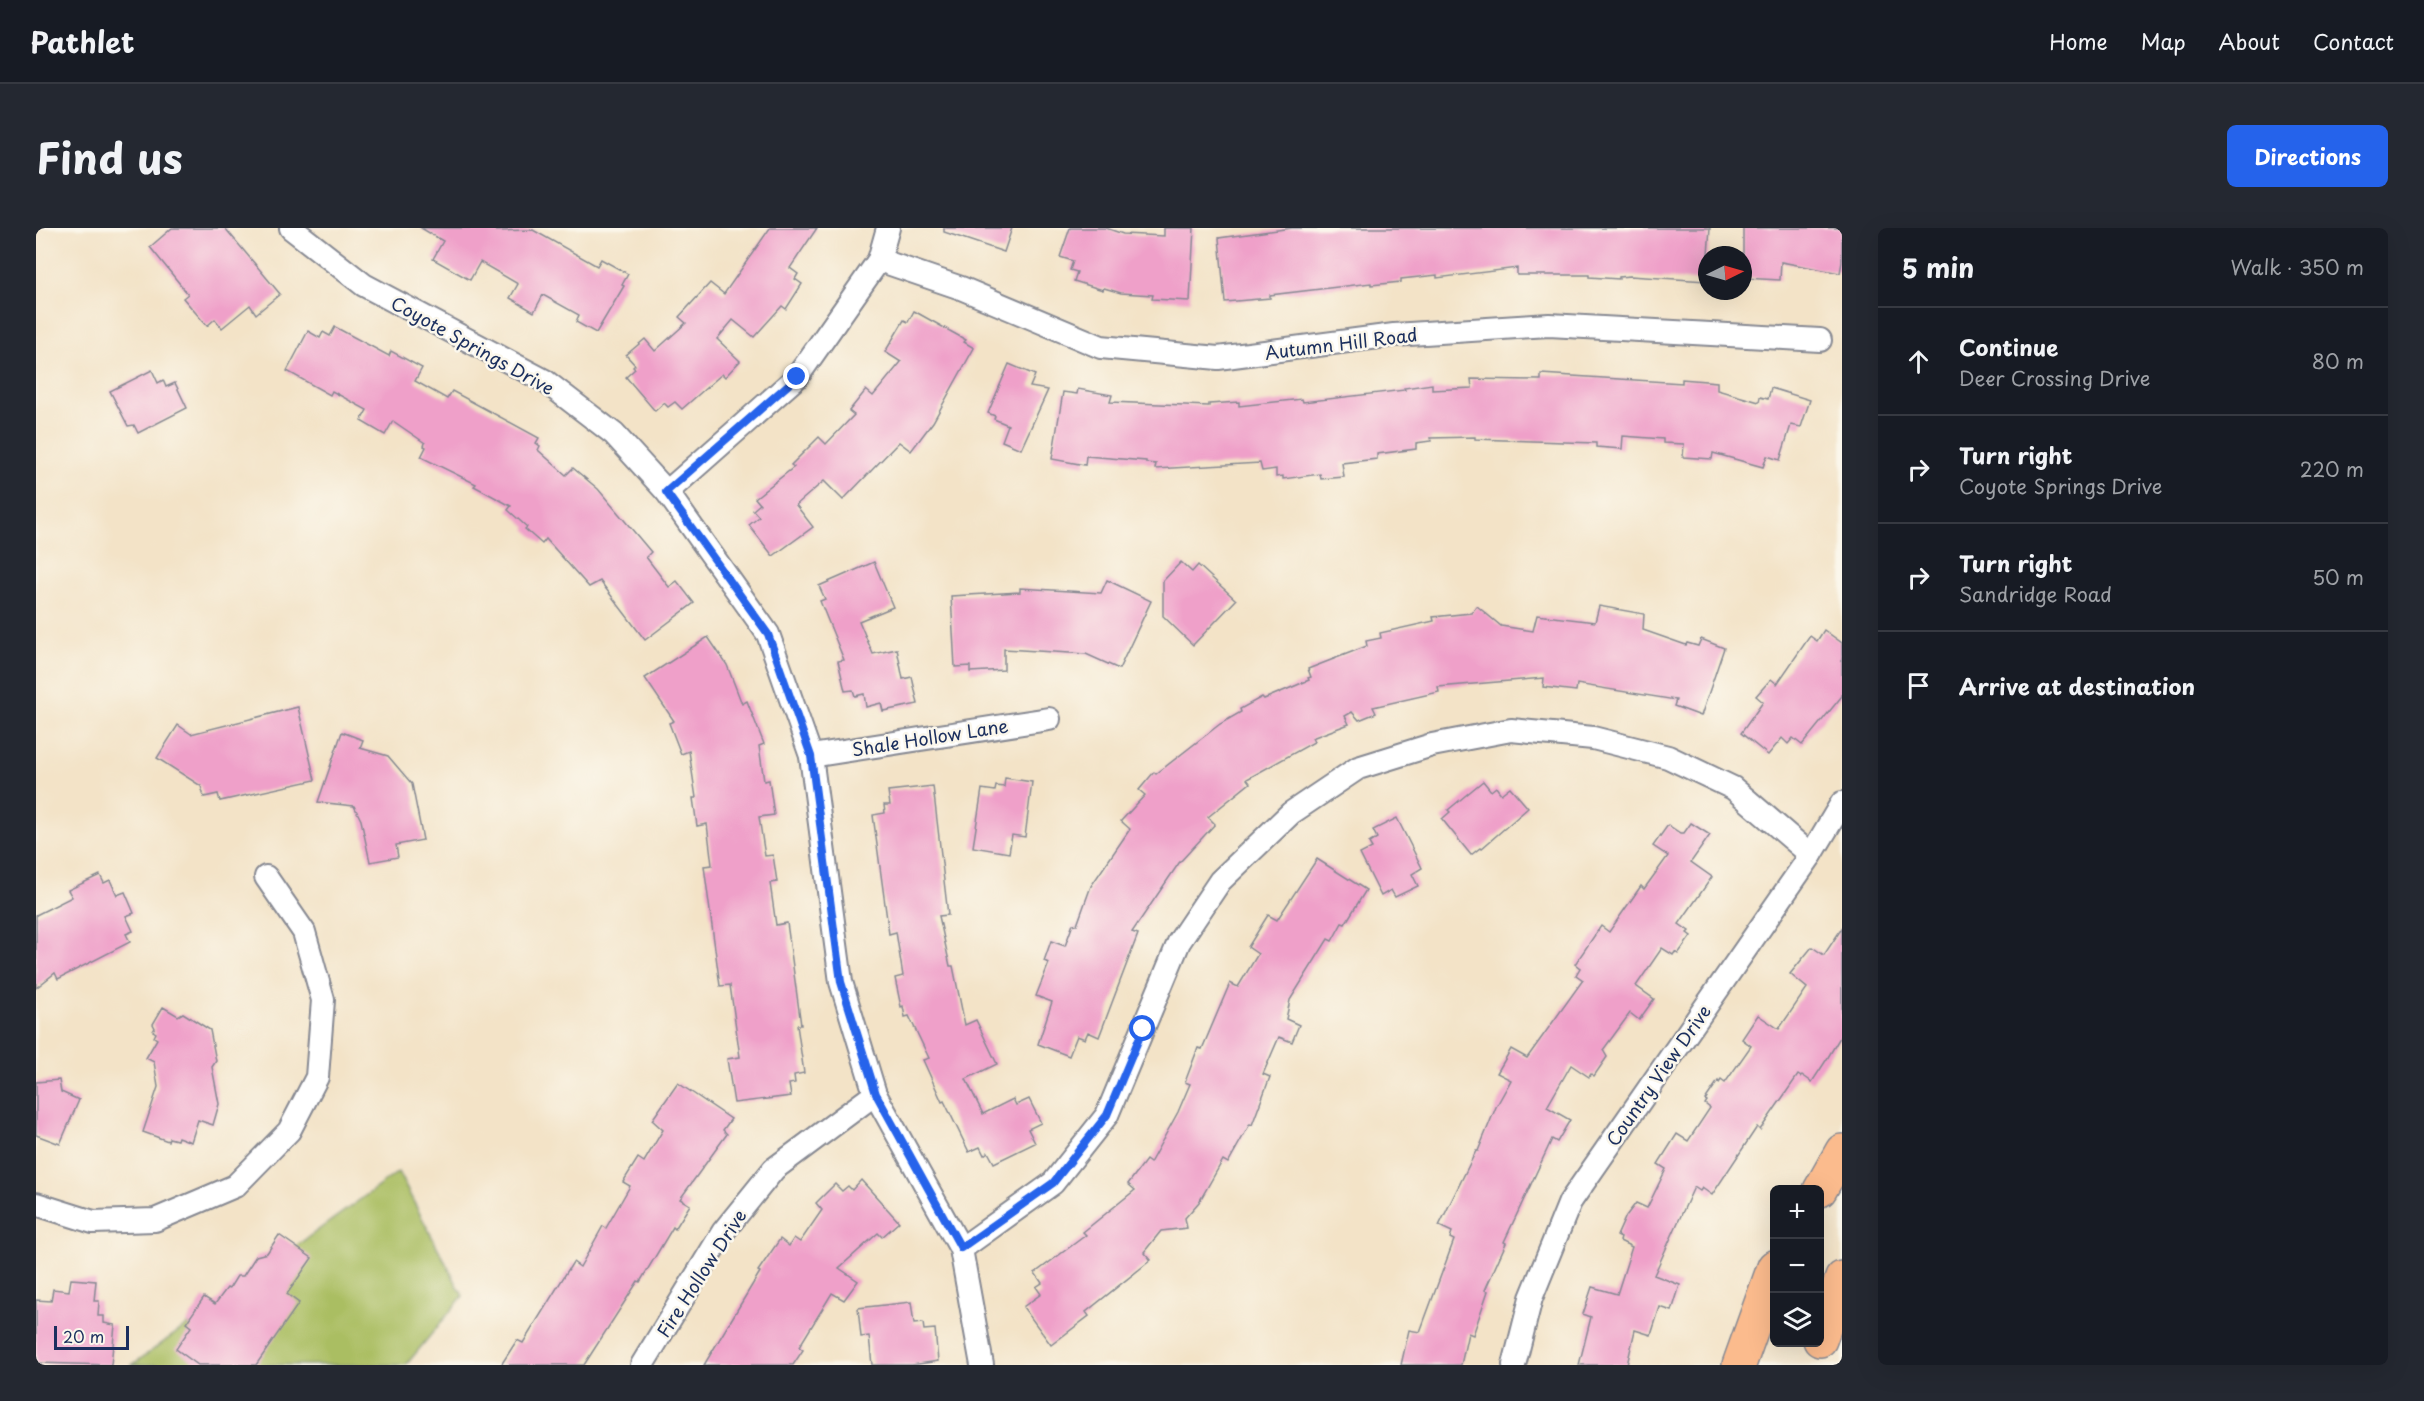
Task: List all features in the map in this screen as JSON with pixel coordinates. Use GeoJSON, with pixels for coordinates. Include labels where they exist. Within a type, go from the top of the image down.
{"type":"FeatureCollection","features":[{"type":"Feature","properties":{"kind":"main road"},"geometry":{"type":"LineString","coordinates":[[1823,1185],[1842,1151]]}},
{"type":"Feature","properties":{"kind":"main road"},"geometry":{"type":"LineString","coordinates":[[1739,1365],[1770,1278]]}},
{"type":"Feature","properties":{"kind":"main road"},"geometry":{"type":"LineString","coordinates":[[1824,1327],[1842,1278]]}},
{"type":"Feature","properties":{"kind":"main road"},"geometry":{"type":"LineString","coordinates":[[1811,1365],[1817,1347]]}},
{"type":"Feature","properties":{"kind":"street","name":"Coyote Springs Drive"},"geometry":{"type":"LineString","coordinates":[[291,228],[364,285],[545,381],[614,434],[666,492],[768,634],[811,756],[841,982],[876,1094],[961,1248],[982,1365]]}},
{"type":"Feature","properties":{"kind":"street"},"geometry":{"type":"LineString","coordinates":[[666,492],[797,377],[879,261],[888,228]]}},
{"type":"Feature","properties":{"kind":"street","name":"Autumn Hill Road"},"geometry":{"type":"LineString","coordinates":[[879,261],[961,288],[1101,347],[1218,358],[1394,335],[1549,326],[1820,340]]}},
{"type":"Feature","properties":{"kind":"street","name":"Shale Hollow Lane"},"geometry":{"type":"LineString","coordinates":[[811,756],[1049,718]]}},
{"type":"Feature","properties":{"kind":"street"},"geometry":{"type":"LineString","coordinates":[[961,1248],[1053,1183],[1107,1115],[1179,942],[1220,881],[1291,813],[1358,768],[1432,746],[1511,729],[1593,738],[1668,757],[1733,788],[1811,855]]}},
{"type":"Feature","properties":{"kind":"street","name":"Country View Drive"},"geometry":{"type":"LineString","coordinates":[[1514,1365],[1531,1298],[1570,1202],[1811,855],[1842,803]]}},
{"type":"Feature","properties":{"kind":"street"},"geometry":{"type":"LineString","coordinates":[[36,1204],[93,1222],[155,1220],[234,1186],[289,1131],[318,1077],[323,1000],[304,932],[266,877]]}},
{"type":"Feature","properties":{"kind":"street","name":"Fire Hollow Drive"},"geometry":{"type":"LineString","coordinates":[[642,1365],[723,1232],[774,1168],[876,1094]]}},
{"type":"Feature","properties":{"kind":"green space"},"geometry":{"type":"Polygon","coordinates":[[[398,1172],[463,1296],[406,1365],[132,1365],[398,1172]]]}},
{"type":"Feature","properties":{"kind":"building"},"geometry":{"type":"Polygon","coordinates":[[[172,228],[225,228],[280,294],[256,314],[250,305],[222,328],[215,319],[207,326],[183,298],[188,294],[150,247],[172,228]]]}},
{"type":"Feature","properties":{"kind":"building"},"geometry":{"type":"Polygon","coordinates":[[[421,228],[533,230],[597,266],[601,259],[628,274],[622,285],[624,286],[596,333],[576,322],[579,315],[543,295],[534,312],[510,298],[518,284],[480,262],[470,280],[433,259],[443,241],[421,228]]]}},
{"type":"Feature","properties":{"kind":"building"},"geometry":{"type":"Polygon","coordinates":[[[770,228],[817,228],[790,268],[798,274],[795,279],[802,284],[786,309],[782,306],[754,337],[733,320],[717,339],[740,361],[725,377],[722,374],[682,409],[675,402],[668,407],[664,403],[655,411],[626,377],[635,369],[633,367],[635,365],[626,355],[645,339],[655,351],[686,323],[679,317],[710,283],[724,294],[770,228]]]}},
{"type":"Feature","properties":{"kind":"building"},"geometry":{"type":"Polygon","coordinates":[[[944,228],[1012,228],[1004,252],[944,232],[944,228]]]}},
{"type":"Feature","properties":{"kind":"building"},"geometry":{"type":"Polygon","coordinates":[[[1070,228],[1106,228],[1123,234],[1164,236],[1164,228],[1194,228],[1190,301],[1152,299],[1153,295],[1121,293],[1104,288],[1103,290],[1074,281],[1077,272],[1070,270],[1073,261],[1060,257],[1070,228]]]}},
{"type":"Feature","properties":{"kind":"building"},"geometry":{"type":"Polygon","coordinates":[[[1292,228],[1710,228],[1709,246],[1698,246],[1698,280],[1630,276],[1619,277],[1619,279],[1589,277],[1589,275],[1517,275],[1517,268],[1437,278],[1437,275],[1401,279],[1401,282],[1371,285],[1371,283],[1270,295],[1270,298],[1225,302],[1219,238],[1292,228]]]}},
{"type":"Feature","properties":{"kind":"building"},"geometry":{"type":"Polygon","coordinates":[[[1743,228],[1842,228],[1840,273],[1781,262],[1780,280],[1752,278],[1752,246],[1743,246],[1743,228]]]}},
{"type":"Feature","properties":{"kind":"building"},"geometry":{"type":"Polygon","coordinates":[[[914,311],[966,340],[964,342],[974,348],[933,422],[911,451],[899,442],[843,500],[824,481],[796,505],[813,527],[773,556],[749,525],[759,517],[753,510],[760,504],[755,498],[794,467],[791,465],[819,437],[826,444],[854,415],[849,411],[866,390],[873,396],[901,362],[885,352],[904,320],[908,322],[914,311]]]}},
{"type":"Feature","properties":{"kind":"building"},"geometry":{"type":"Polygon","coordinates":[[[335,327],[389,356],[391,351],[422,368],[415,381],[447,399],[452,391],[539,438],[536,443],[540,446],[538,450],[566,475],[573,468],[598,489],[651,552],[646,557],[669,587],[677,581],[694,603],[645,640],[600,581],[589,587],[546,539],[542,544],[525,529],[527,527],[508,510],[511,506],[474,486],[476,484],[421,457],[426,447],[425,443],[393,421],[385,435],[361,421],[367,410],[332,391],[330,395],[287,371],[308,331],[320,338],[323,332],[330,336],[335,327]]]}},
{"type":"Feature","properties":{"kind":"building"},"geometry":{"type":"Polygon","coordinates":[[[1009,364],[1035,375],[1030,387],[1048,390],[1021,449],[1002,441],[1008,425],[994,419],[995,416],[988,413],[1009,364]]]}},
{"type":"Feature","properties":{"kind":"building"},"geometry":{"type":"Polygon","coordinates":[[[152,370],[158,383],[163,380],[166,387],[175,383],[187,408],[138,433],[134,425],[128,426],[110,391],[152,370]]]}},
{"type":"Feature","properties":{"kind":"building"},"geometry":{"type":"Polygon","coordinates":[[[1541,374],[1682,383],[1682,379],[1717,382],[1717,390],[1759,402],[1760,397],[1768,399],[1771,388],[1810,400],[1801,427],[1791,425],[1780,460],[1767,456],[1763,467],[1713,453],[1712,459],[1683,457],[1684,444],[1663,443],[1663,439],[1623,436],[1622,449],[1596,447],[1596,443],[1475,439],[1475,437],[1430,438],[1431,441],[1416,443],[1416,449],[1377,454],[1377,459],[1342,463],[1344,477],[1321,479],[1320,474],[1283,479],[1283,476],[1276,477],[1276,469],[1262,471],[1260,463],[1155,469],[1156,464],[1146,463],[1146,461],[1086,456],[1085,465],[1052,459],[1063,392],[1077,394],[1078,389],[1112,395],[1110,402],[1209,406],[1209,404],[1239,402],[1239,406],[1302,399],[1303,402],[1405,390],[1404,388],[1432,384],[1432,390],[1472,388],[1471,379],[1541,380],[1541,374]]]}},
{"type":"Feature","properties":{"kind":"building"},"geometry":{"type":"Polygon","coordinates":[[[874,562],[893,607],[859,621],[873,654],[897,649],[903,679],[912,677],[918,704],[883,711],[881,703],[866,707],[864,694],[855,696],[853,690],[845,691],[838,661],[844,660],[820,601],[825,599],[819,586],[874,562]]]}},
{"type":"Feature","properties":{"kind":"building"},"geometry":{"type":"Polygon","coordinates":[[[1181,562],[1192,572],[1198,565],[1236,600],[1193,645],[1163,616],[1163,581],[1181,562]]]}},
{"type":"Feature","properties":{"kind":"building"},"geometry":{"type":"Polygon","coordinates":[[[1107,580],[1151,601],[1119,669],[1086,654],[1004,649],[1004,670],[970,672],[970,666],[955,667],[951,596],[1020,592],[1020,588],[1101,593],[1107,580]]]}},
{"type":"Feature","properties":{"kind":"building"},"geometry":{"type":"Polygon","coordinates":[[[1477,606],[1501,626],[1533,631],[1537,615],[1595,622],[1599,606],[1644,614],[1643,630],[1686,645],[1687,643],[1698,646],[1701,639],[1724,648],[1701,716],[1674,706],[1676,700],[1577,684],[1576,691],[1543,687],[1544,678],[1438,687],[1439,692],[1373,707],[1376,713],[1359,720],[1352,712],[1345,716],[1349,724],[1312,738],[1314,742],[1247,779],[1250,783],[1208,817],[1215,824],[1179,863],[1132,932],[1138,934],[1099,1037],[1088,1032],[1085,1039],[1077,1036],[1069,1056],[1038,1044],[1052,1002],[1036,996],[1049,963],[1044,961],[1051,941],[1065,946],[1073,924],[1077,925],[1091,886],[1130,829],[1121,821],[1145,795],[1139,790],[1154,772],[1156,774],[1220,724],[1241,712],[1240,709],[1262,697],[1264,699],[1309,680],[1308,678],[1311,677],[1308,669],[1367,646],[1366,641],[1381,638],[1380,633],[1434,621],[1433,617],[1471,613],[1477,606]]]}},
{"type":"Feature","properties":{"kind":"building"},"geometry":{"type":"Polygon","coordinates":[[[1824,630],[1842,643],[1842,696],[1802,745],[1793,738],[1788,744],[1782,738],[1768,755],[1741,733],[1763,702],[1756,696],[1771,679],[1777,684],[1810,636],[1817,641],[1824,630]]]}},
{"type":"Feature","properties":{"kind":"building"},"geometry":{"type":"Polygon","coordinates":[[[708,637],[727,665],[742,704],[747,701],[764,744],[759,746],[764,781],[769,780],[774,815],[759,817],[765,856],[773,855],[777,882],[770,883],[776,925],[787,923],[801,1025],[797,1025],[804,1073],[794,1075],[795,1083],[789,1084],[791,1096],[734,1103],[727,1059],[740,1057],[730,985],[720,986],[704,866],[712,865],[707,824],[697,826],[693,798],[696,798],[689,751],[681,754],[669,723],[674,721],[645,678],[708,637]]]}},
{"type":"Feature","properties":{"kind":"building"},"geometry":{"type":"Polygon","coordinates":[[[298,707],[315,780],[220,801],[218,794],[204,797],[201,786],[157,758],[178,725],[191,734],[298,707]]]}},
{"type":"Feature","properties":{"kind":"building"},"geometry":{"type":"Polygon","coordinates":[[[342,732],[363,740],[360,748],[388,756],[412,784],[423,840],[396,845],[398,857],[370,862],[361,820],[354,806],[318,802],[342,732]]]}},
{"type":"Feature","properties":{"kind":"building"},"geometry":{"type":"Polygon","coordinates":[[[1005,778],[1032,782],[1025,837],[1012,835],[1009,853],[973,847],[982,789],[995,791],[996,786],[1004,787],[1005,778]]]}},
{"type":"Feature","properties":{"kind":"building"},"geometry":{"type":"Polygon","coordinates":[[[1483,781],[1491,791],[1496,787],[1501,794],[1510,787],[1528,808],[1471,855],[1442,819],[1450,812],[1448,810],[1483,781]]]}},
{"type":"Feature","properties":{"kind":"building"},"geometry":{"type":"Polygon","coordinates":[[[933,786],[948,915],[939,916],[950,966],[953,966],[965,1025],[976,1020],[997,1064],[966,1079],[983,1114],[1013,1099],[1016,1105],[1029,1099],[1041,1123],[1028,1129],[1035,1143],[994,1163],[988,1152],[984,1155],[980,1147],[969,1152],[944,1101],[942,1102],[923,1060],[929,1058],[909,1016],[905,1017],[903,1006],[901,1007],[895,978],[903,976],[896,932],[889,934],[873,815],[885,813],[884,805],[890,805],[888,791],[933,786]]]}},
{"type":"Feature","properties":{"kind":"building"},"geometry":{"type":"Polygon","coordinates":[[[1397,818],[1422,868],[1412,874],[1418,886],[1395,897],[1391,890],[1381,896],[1360,854],[1372,848],[1369,843],[1377,838],[1373,830],[1397,818]]]}},
{"type":"Feature","properties":{"kind":"building"},"geometry":{"type":"Polygon","coordinates":[[[1691,823],[1710,835],[1691,862],[1712,877],[1679,924],[1689,931],[1687,933],[1691,936],[1678,954],[1675,952],[1673,955],[1662,948],[1636,986],[1654,999],[1639,1020],[1630,1013],[1603,1050],[1607,1057],[1594,1076],[1591,1074],[1589,1077],[1571,1065],[1547,1107],[1570,1120],[1557,1142],[1552,1139],[1504,1242],[1506,1243],[1485,1290],[1488,1291],[1473,1335],[1468,1333],[1461,1365],[1401,1365],[1409,1330],[1420,1332],[1454,1240],[1450,1238],[1452,1232],[1439,1226],[1478,1151],[1496,1107],[1511,1080],[1497,1073],[1511,1049],[1527,1058],[1583,980],[1576,975],[1580,968],[1575,964],[1601,926],[1609,932],[1641,886],[1644,889],[1668,856],[1653,846],[1668,825],[1684,833],[1691,823]]]}},
{"type":"Feature","properties":{"kind":"building"},"geometry":{"type":"Polygon","coordinates":[[[1317,859],[1366,890],[1332,941],[1328,939],[1290,1000],[1286,1019],[1299,1025],[1292,1042],[1279,1037],[1263,1074],[1270,1077],[1252,1125],[1250,1124],[1228,1163],[1223,1160],[1199,1202],[1185,1218],[1187,1228],[1161,1231],[1144,1252],[1151,1260],[1086,1312],[1089,1316],[1051,1345],[1023,1307],[1041,1294],[1036,1287],[1042,1283],[1035,1273],[1086,1235],[1083,1232],[1135,1190],[1128,1184],[1146,1160],[1150,1163],[1178,1112],[1190,1084],[1185,1082],[1198,1048],[1202,1049],[1230,983],[1238,987],[1258,954],[1248,947],[1268,915],[1277,920],[1317,859]]]}},
{"type":"Feature","properties":{"kind":"building"},"geometry":{"type":"Polygon","coordinates":[[[100,875],[104,883],[110,880],[117,895],[125,892],[134,913],[126,916],[133,931],[126,934],[130,942],[58,979],[55,973],[36,988],[36,915],[72,897],[68,890],[100,875]]]}},
{"type":"Feature","properties":{"kind":"building"},"geometry":{"type":"Polygon","coordinates":[[[1842,928],[1842,1034],[1827,1059],[1812,1082],[1798,1075],[1760,1130],[1757,1127],[1712,1195],[1702,1188],[1700,1191],[1694,1187],[1654,1275],[1680,1285],[1672,1311],[1660,1307],[1651,1335],[1635,1330],[1627,1365],[1579,1365],[1591,1317],[1583,1314],[1592,1287],[1617,1294],[1632,1247],[1620,1241],[1621,1238],[1617,1236],[1626,1216],[1636,1203],[1647,1208],[1666,1169],[1658,1164],[1677,1134],[1688,1141],[1710,1108],[1705,1104],[1707,1101],[1705,1100],[1718,1081],[1725,1083],[1751,1046],[1742,1039],[1758,1015],[1779,1029],[1807,988],[1790,974],[1812,947],[1824,955],[1842,928]]]}},
{"type":"Feature","properties":{"kind":"building"},"geometry":{"type":"Polygon","coordinates":[[[163,1007],[178,1016],[183,1013],[210,1030],[216,1061],[212,1067],[219,1104],[213,1125],[198,1120],[191,1142],[178,1137],[177,1140],[169,1138],[168,1141],[143,1132],[158,1087],[154,1062],[146,1058],[157,1039],[154,1037],[156,1033],[153,1031],[155,1028],[153,1024],[163,1007]]]}},
{"type":"Feature","properties":{"kind":"building"},"geometry":{"type":"Polygon","coordinates":[[[59,1080],[61,1092],[79,1100],[60,1144],[36,1135],[36,1082],[59,1080]]]}},
{"type":"Feature","properties":{"kind":"building"},"geometry":{"type":"Polygon","coordinates":[[[678,1083],[731,1119],[723,1130],[727,1134],[680,1199],[690,1205],[675,1229],[673,1227],[640,1282],[638,1281],[584,1365],[501,1365],[517,1340],[523,1343],[573,1262],[580,1267],[603,1226],[606,1228],[630,1186],[623,1182],[638,1158],[644,1162],[663,1130],[652,1120],[678,1083]]]}},
{"type":"Feature","properties":{"kind":"building"},"geometry":{"type":"Polygon","coordinates":[[[861,1180],[899,1222],[882,1237],[878,1233],[839,1268],[858,1281],[844,1300],[832,1293],[799,1347],[803,1350],[793,1365],[704,1365],[760,1272],[758,1271],[780,1239],[789,1246],[794,1238],[800,1242],[822,1210],[816,1203],[835,1184],[842,1191],[848,1186],[852,1190],[861,1180]]]}},
{"type":"Feature","properties":{"kind":"building"},"geometry":{"type":"Polygon","coordinates":[[[279,1235],[312,1258],[287,1294],[299,1303],[256,1365],[198,1365],[176,1349],[191,1327],[186,1323],[204,1297],[215,1304],[237,1276],[243,1276],[256,1256],[267,1253],[279,1235]]]}},
{"type":"Feature","properties":{"kind":"building"},"geometry":{"type":"Polygon","coordinates":[[[71,1279],[96,1281],[94,1301],[99,1301],[98,1316],[104,1316],[104,1323],[115,1325],[111,1365],[36,1363],[36,1300],[51,1301],[53,1289],[69,1291],[71,1279]]]}},
{"type":"Feature","properties":{"kind":"building"},"geometry":{"type":"Polygon","coordinates":[[[911,1302],[914,1324],[923,1323],[924,1330],[935,1329],[938,1361],[912,1365],[872,1365],[869,1336],[861,1337],[858,1308],[911,1302]]]}},
{"type":"Feature","properties":{"kind":"route"},"geometry":{"type":"LineString","coordinates":[[797,377],[666,492],[768,634],[811,756],[841,982],[876,1094],[961,1248],[1053,1183],[1107,1115],[1143,1029]]}}]}
